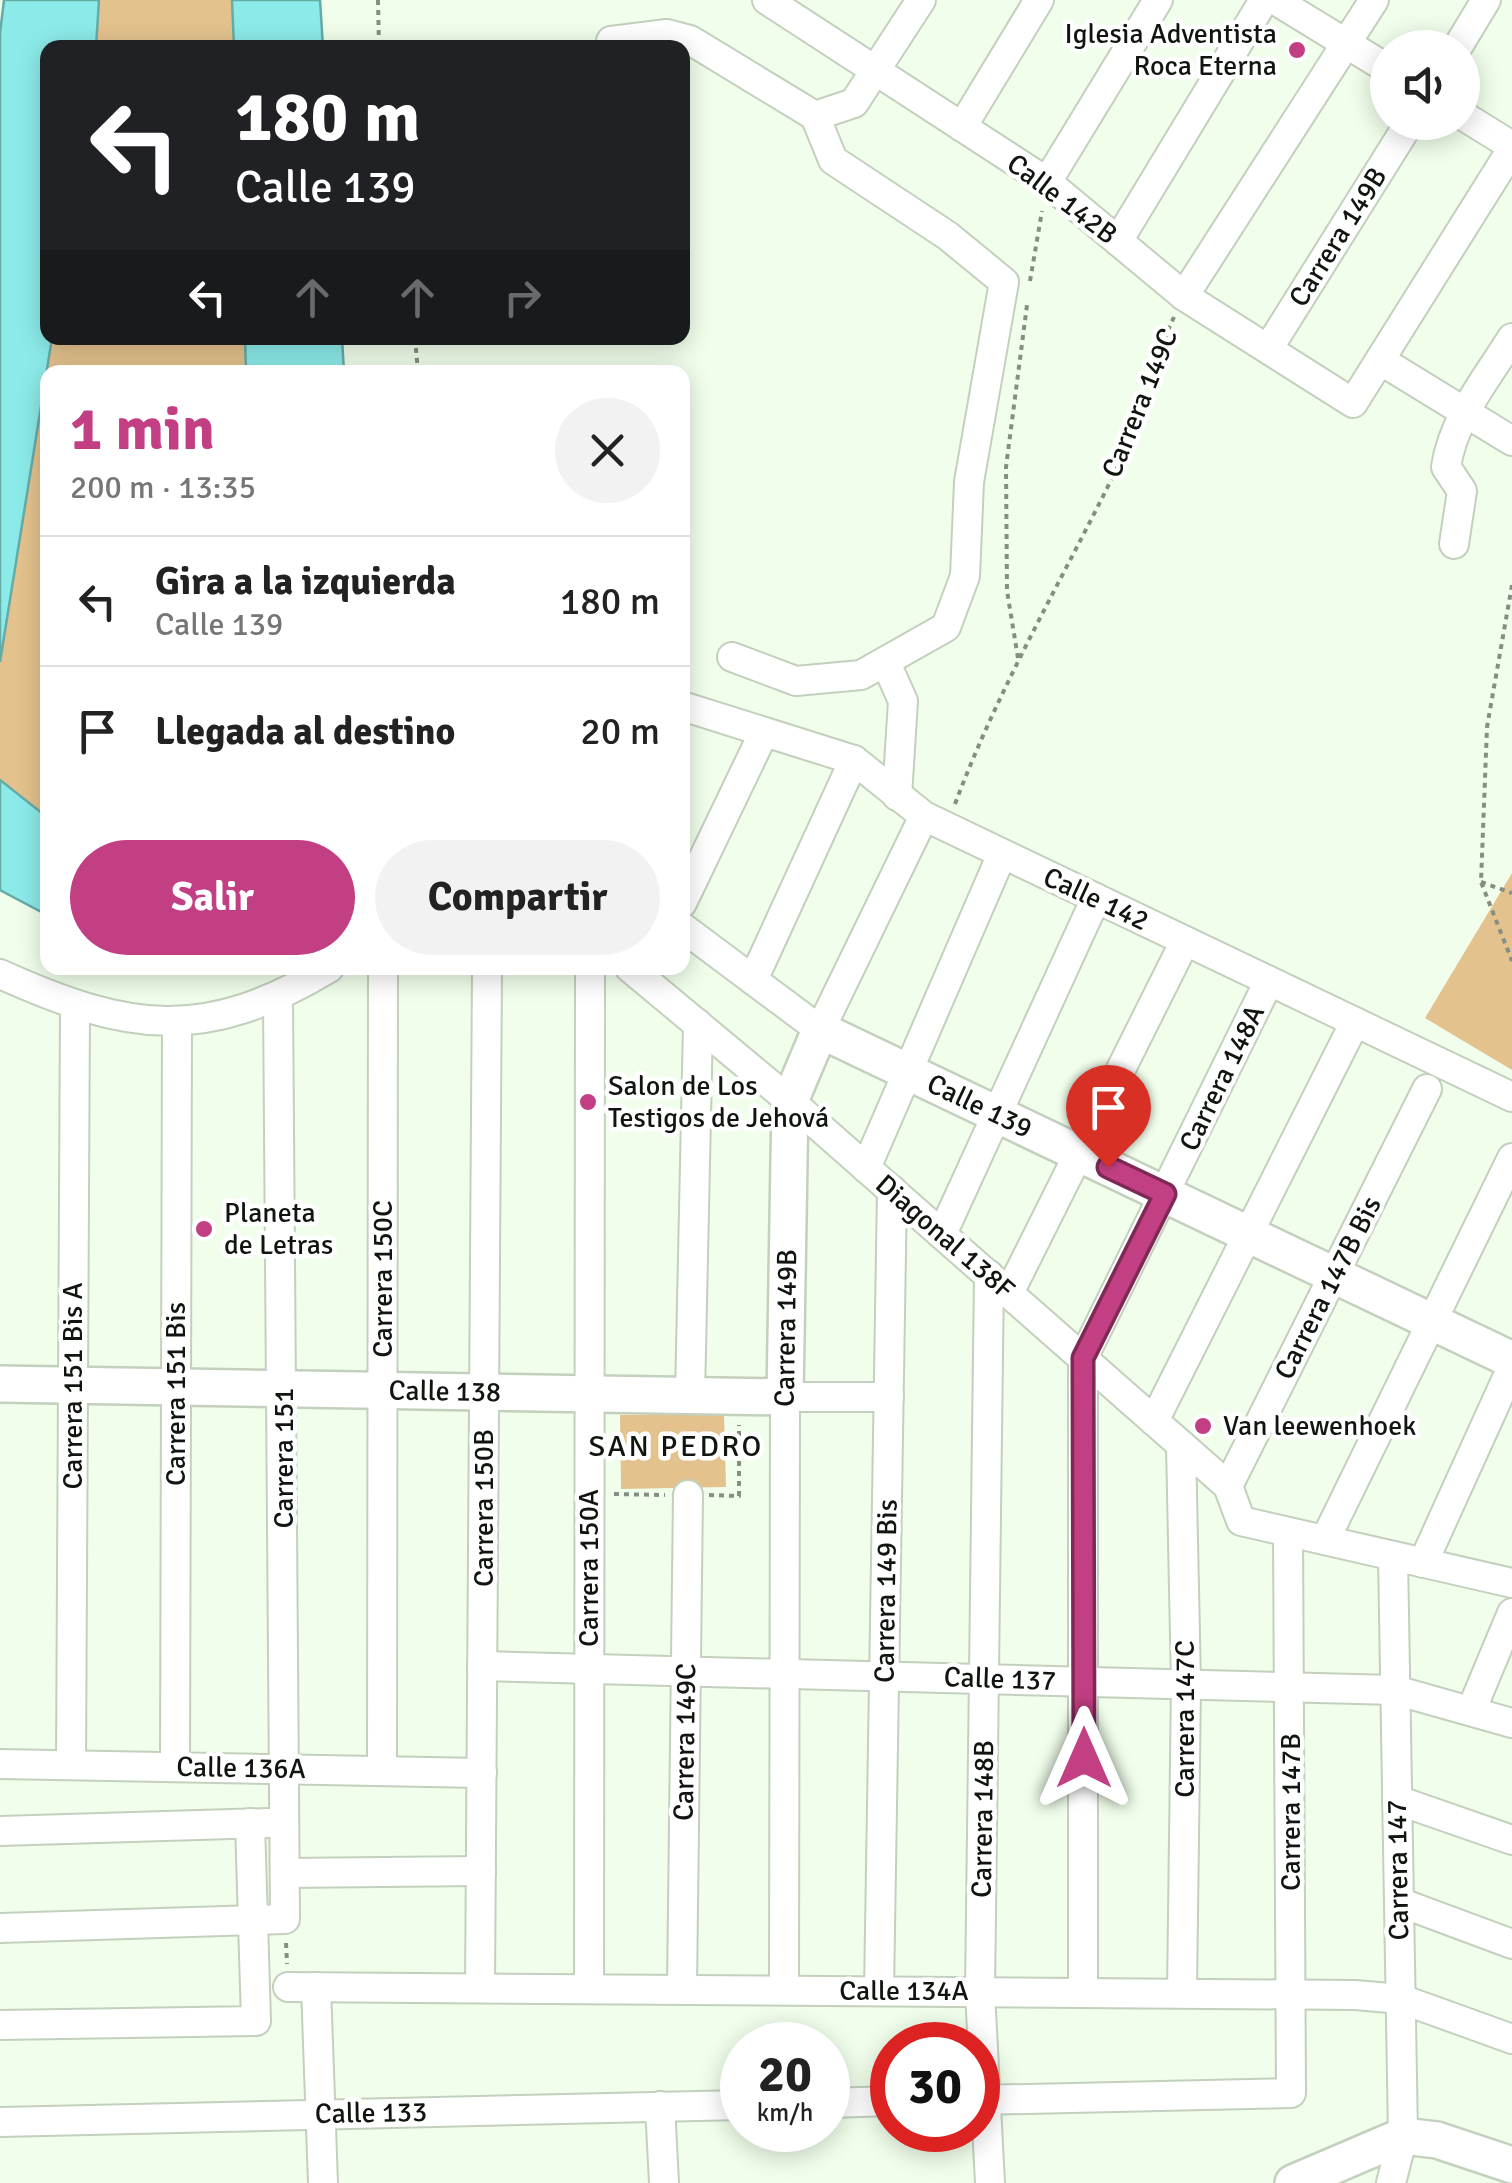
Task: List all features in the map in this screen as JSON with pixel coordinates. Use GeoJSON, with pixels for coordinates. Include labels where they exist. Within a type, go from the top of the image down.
{"type":"FeatureCollection","features":[{"type":"Feature","properties":{"kind":"main road","name":"Calle 139"},"geometry":{"type":"LineString","coordinates":[[820,1030],[1512,1364]]}},
{"type":"Feature","properties":{"kind":"main road","name":"Carrera 149B"},"geometry":{"type":"LineString","coordinates":[[785,1397],[790,1101],[820,1030]]}},
{"type":"Feature","properties":{"kind":"main road","name":"Calle 138"},"geometry":{"type":"LineString","coordinates":[[0,1384],[785,1397]]}},
{"type":"Feature","properties":{"kind":"main road"},"geometry":{"type":"LineString","coordinates":[[1304,2181],[1403,2136],[1438,2140],[1504,2170]]}},
{"type":"Feature","properties":{"kind":"street","name":"Calle 142B"},"geometry":{"type":"LineString","coordinates":[[767,0],[798,8],[878,69],[1047,182],[1184,296],[1353,403],[1380,360]]}},
{"type":"Feature","properties":{"kind":"street"},"geometry":{"type":"LineString","coordinates":[[815,116],[854,103],[921,0]]}},
{"type":"Feature","properties":{"kind":"street"},"geometry":{"type":"LineString","coordinates":[[962,126],[1039,0]]}},
{"type":"Feature","properties":{"kind":"street"},"geometry":{"type":"LineString","coordinates":[[1047,182],[1158,0]]}},
{"type":"Feature","properties":{"kind":"street"},"geometry":{"type":"LineString","coordinates":[[1118,241],[1264,0]]}},
{"type":"Feature","properties":{"kind":"street"},"geometry":{"type":"LineString","coordinates":[[1275,0],[1370,58]]}},
{"type":"Feature","properties":{"kind":"street","name":"Carrera 149C"},"geometry":{"type":"LineString","coordinates":[[1184,296],[1374,0]]}},
{"type":"Feature","properties":{"kind":"street"},"geometry":{"type":"LineString","coordinates":[[1467,30],[1486,0]]}},
{"type":"Feature","properties":{"kind":"street"},"geometry":{"type":"LineString","coordinates":[[619,40],[666,34],[690,40],[815,116],[833,160],[948,236],[1004,282],[968,482],[965,576],[946,627],[861,674],[796,680],[732,657]]}},
{"type":"Feature","properties":{"kind":"street"},"geometry":{"type":"LineString","coordinates":[[1480,128],[1512,148],[1380,360],[1512,441]]}},
{"type":"Feature","properties":{"kind":"street","name":"Carrera 149B"},"geometry":{"type":"LineString","coordinates":[[1268,349],[1399,140]]}},
{"type":"Feature","properties":{"kind":"street"},"geometry":{"type":"LineString","coordinates":[[1454,544],[1462,491],[1446,466],[1465,412],[1511,343]]}},
{"type":"Feature","properties":{"kind":"street"},"geometry":{"type":"LineString","coordinates":[[886,663],[903,701],[898,796]]}},
{"type":"Feature","properties":{"kind":"street","name":"Calle 142"},"geometry":{"type":"LineString","coordinates":[[690,709],[854,760],[935,822],[1512,1097]]}},
{"type":"Feature","properties":{"kind":"street"},"geometry":{"type":"LineString","coordinates":[[690,886],[764,732]]}},
{"type":"Feature","properties":{"kind":"street"},"geometry":{"type":"LineString","coordinates":[[753,980],[854,760]]}},
{"type":"Feature","properties":{"kind":"street","name":"Carrera 149B"},"geometry":{"type":"LineString","coordinates":[[820,1030],[935,822]]}},
{"type":"Feature","properties":{"kind":"street"},"geometry":{"type":"LineString","coordinates":[[866,1168],[1002,854]]}},
{"type":"Feature","properties":{"kind":"street"},"geometry":{"type":"LineString","coordinates":[[942,1234],[1096,898]]}},
{"type":"Feature","properties":{"kind":"street","name":"Calle 139"},"geometry":{"type":"LineString","coordinates":[[690,933],[820,1030]]}},
{"type":"Feature","properties":{"kind":"street","name":"Carrera 148B"},"geometry":{"type":"LineString","coordinates":[[981,2022],[985,1679],[999,1284],[1080,1154],[1185,941]]}},
{"type":"Feature","properties":{"kind":"street"},"geometry":{"type":"LineString","coordinates":[[0,974],[75,1008],[120,1018],[177,1022],[232,1014],[278,998],[317,975]]}},
{"type":"Feature","properties":{"kind":"street","name":"Carrera 150C"},"geometry":{"type":"LineString","coordinates":[[382,1771],[383,975]]}},
{"type":"Feature","properties":{"kind":"street","name":"Carrera 150B"},"geometry":{"type":"LineString","coordinates":[[480,1988],[487,975]]}},
{"type":"Feature","properties":{"kind":"street","name":"Carrera 150A"},"geometry":{"type":"LineString","coordinates":[[589,1989],[590,975]]}},
{"type":"Feature","properties":{"kind":"street","name":"Diagonal 138F"},"geometry":{"type":"LineString","coordinates":[[638,975],[790,1101],[1228,1486],[1241,1521],[1288,1532]]}},
{"type":"Feature","properties":{"kind":"street","name":"Carrera 148A"},"geometry":{"type":"LineString","coordinates":[[1083,1993],[1083,1358],[1269,981]]}},
{"type":"Feature","properties":{"kind":"street","name":"Carrera 151"},"geometry":{"type":"LineString","coordinates":[[278,998],[286,1918]]}},
{"type":"Feature","properties":{"kind":"street","name":"Carrera 151 Bis A"},"geometry":{"type":"LineString","coordinates":[[70,1765],[75,1008]]}},
{"type":"Feature","properties":{"kind":"street","name":"Carrera 151 Bis"},"geometry":{"type":"LineString","coordinates":[[175,1767],[177,1022]]}},
{"type":"Feature","properties":{"kind":"street"},"geometry":{"type":"LineString","coordinates":[[1154,1421],[1354,1022]]}},
{"type":"Feature","properties":{"kind":"street"},"geometry":{"type":"LineString","coordinates":[[690,1396],[698,1024]]}},
{"type":"Feature","properties":{"kind":"street","name":"Carrera 147B Bis"},"geometry":{"type":"LineString","coordinates":[[1228,1486],[1426,1089]]}},
{"type":"Feature","properties":{"kind":"street"},"geometry":{"type":"LineString","coordinates":[[1325,1540],[1512,1158]]}},
{"type":"Feature","properties":{"kind":"street","name":"Carrera 149 Bis"},"geometry":{"type":"LineString","coordinates":[[879,1991],[892,1190]]}},
{"type":"Feature","properties":{"kind":"street"},"geometry":{"type":"LineString","coordinates":[[1423,1563],[1512,1364]]}},
{"type":"Feature","properties":{"kind":"street","name":"Carrera 149B"},"geometry":{"type":"LineString","coordinates":[[784,1990],[785,1397]]}},
{"type":"Feature","properties":{"kind":"street","name":"Calle 138"},"geometry":{"type":"LineString","coordinates":[[785,1397],[889,1397]]}},
{"type":"Feature","properties":{"kind":"street","name":"Carrera 147C"},"geometry":{"type":"LineString","coordinates":[[1181,1445],[1186,1684],[1182,1993]]}},
{"type":"Feature","properties":{"kind":"street","name":"Carrera 149C"},"geometry":{"type":"LineString","coordinates":[[682,1990],[688,1495]]}},
{"type":"Feature","properties":{"kind":"street"},"geometry":{"type":"LineString","coordinates":[[1288,1532],[1512,1584]]}},
{"type":"Feature","properties":{"kind":"street","name":"Carrera 147B"},"geometry":{"type":"LineString","coordinates":[[1000,2100],[1291,2093],[1288,1532]]}},
{"type":"Feature","properties":{"kind":"street","name":"Carrera 147"},"geometry":{"type":"LineString","coordinates":[[1391,2183],[1403,2136],[1393,1556]]}},
{"type":"Feature","properties":{"kind":"street"},"geometry":{"type":"LineString","coordinates":[[1471,1711],[1512,1612]]}},
{"type":"Feature","properties":{"kind":"street","name":"Calle 137"},"geometry":{"type":"LineString","coordinates":[[482,1666],[1395,1690],[1512,1723]]}},
{"type":"Feature","properties":{"kind":"street","name":"Calle 136A"},"geometry":{"type":"LineString","coordinates":[[0,1764],[482,1772]]}},
{"type":"Feature","properties":{"kind":"street"},"geometry":{"type":"LineString","coordinates":[[1397,1800],[1512,1840]]}},
{"type":"Feature","properties":{"kind":"street"},"geometry":{"type":"LineString","coordinates":[[0,1831],[285,1822]]}},
{"type":"Feature","properties":{"kind":"street"},"geometry":{"type":"LineString","coordinates":[[0,2025],[256,2021],[250,1823]]}},
{"type":"Feature","properties":{"kind":"street"},"geometry":{"type":"LineString","coordinates":[[285,1873],[481,1871]]}},
{"type":"Feature","properties":{"kind":"street"},"geometry":{"type":"LineString","coordinates":[[1399,1902],[1512,1944]]}},
{"type":"Feature","properties":{"kind":"street"},"geometry":{"type":"LineString","coordinates":[[0,1928],[286,1918]]}},
{"type":"Feature","properties":{"kind":"street"},"geometry":{"type":"LineString","coordinates":[[302,1987],[321,2114],[323,2183]]}},
{"type":"Feature","properties":{"kind":"street","name":"Calle 134A"},"geometry":{"type":"LineString","coordinates":[[302,1987],[1291,1994],[1401,1999],[1512,2039]]}},
{"type":"Feature","properties":{"kind":"street","name":"Calle 133"},"geometry":{"type":"LineString","coordinates":[[0,2122],[720,2105]]}},
{"type":"Feature","properties":{"kind":"street"},"geometry":{"type":"LineString","coordinates":[[660,2106],[664,2183]]}},
{"type":"Feature","properties":{"kind":"street","name":"Carrera 148B"},"geometry":{"type":"LineString","coordinates":[[987,2152],[990,2183]]}},
{"type":"Feature","properties":{"kind":"path"},"geometry":{"type":"LineString","coordinates":[[378,0],[379,40]]}},
{"type":"Feature","properties":{"kind":"path"},"geometry":{"type":"LineString","coordinates":[[1030,282],[1047,182]]}},
{"type":"Feature","properties":{"kind":"path","name":"Carrera 149C"},"geometry":{"type":"LineString","coordinates":[[935,822],[1124,455],[1156,355],[1184,296]]}},
{"type":"Feature","properties":{"kind":"path"},"geometry":{"type":"LineString","coordinates":[[1018,660],[1008,591],[1006,467],[1027,300]]}},
{"type":"Feature","properties":{"kind":"path"},"geometry":{"type":"LineString","coordinates":[[1512,585],[1487,727],[1481,882],[1512,961]]}},
{"type":"Feature","properties":{"kind":"path"},"geometry":{"type":"LineString","coordinates":[[1481,882],[1512,893]]}},
{"type":"Feature","properties":{"kind":"path"},"geometry":{"type":"LineString","coordinates":[[286,1918],[302,1987]]}},
{"type":"Feature","properties":{"kind":"shaded area"},"geometry":{"type":"Polygon","coordinates":[[[99,0],[232,0],[234,40],[96,40],[99,0]]]}},
{"type":"Feature","properties":{"kind":"shaded area"},"geometry":{"type":"Polygon","coordinates":[[[49,345],[245,345],[246,365],[46,365],[49,345]]]}},
{"type":"Feature","properties":{"kind":"shaded area"},"geometry":{"type":"Polygon","coordinates":[[[40,402],[40,811],[0,780],[0,658],[40,402]]]}},
{"type":"Feature","properties":{"kind":"shaded area"},"geometry":{"type":"Polygon","coordinates":[[[1512,873],[1512,1070],[1425,1018],[1512,873]]]}},
{"type":"Feature","properties":{"kind":"shaded area"},"geometry":{"type":"Polygon","coordinates":[[[724,1413],[726,1487],[621,1489],[620,1415],[724,1413]]]}},
{"type":"Feature","properties":{"kind":"water"},"geometry":{"type":"Polygon","coordinates":[[[4,0],[99,0],[96,40],[40,40],[40,345],[51,345],[48,365],[40,365],[40,413],[0,662],[0,33],[4,0]]]}},
{"type":"Feature","properties":{"kind":"water"},"geometry":{"type":"Polygon","coordinates":[[[232,0],[320,0],[323,40],[234,40],[232,0]]]}},
{"type":"Feature","properties":{"kind":"water"},"geometry":{"type":"Polygon","coordinates":[[[245,345],[342,345],[344,365],[246,365],[245,345]]]}},
{"type":"Feature","properties":{"kind":"water"},"geometry":{"type":"Polygon","coordinates":[[[0,780],[40,811],[40,911],[0,890],[0,780]]]}},
{"type":"Feature","properties":{"kind":"place","name":"Iglesia Adventista Roca Eterna"},"geometry":{"type":"Point","coordinates":[1297,50]}},
{"type":"Feature","properties":{"kind":"place","name":"Salon de Los Testigos de Jehová"},"geometry":{"type":"Point","coordinates":[588,1102]}},
{"type":"Feature","properties":{"kind":"place","name":"Planeta de Letras"},"geometry":{"type":"Point","coordinates":[204,1229]}},
{"type":"Feature","properties":{"kind":"place","name":"Van leewenhoek"},"geometry":{"type":"Point","coordinates":[1203,1426]}},
{"type":"Feature","properties":{"kind":"district","name":"SAN PEDRO"},"geometry":{"type":"Point","coordinates":[676,1446]}},
{"type":"Feature","properties":{"kind":"route"},"geometry":{"type":"LineString","coordinates":[[1084,1758],[1083,1358],[1165,1194],[1108,1167]]}}]}
